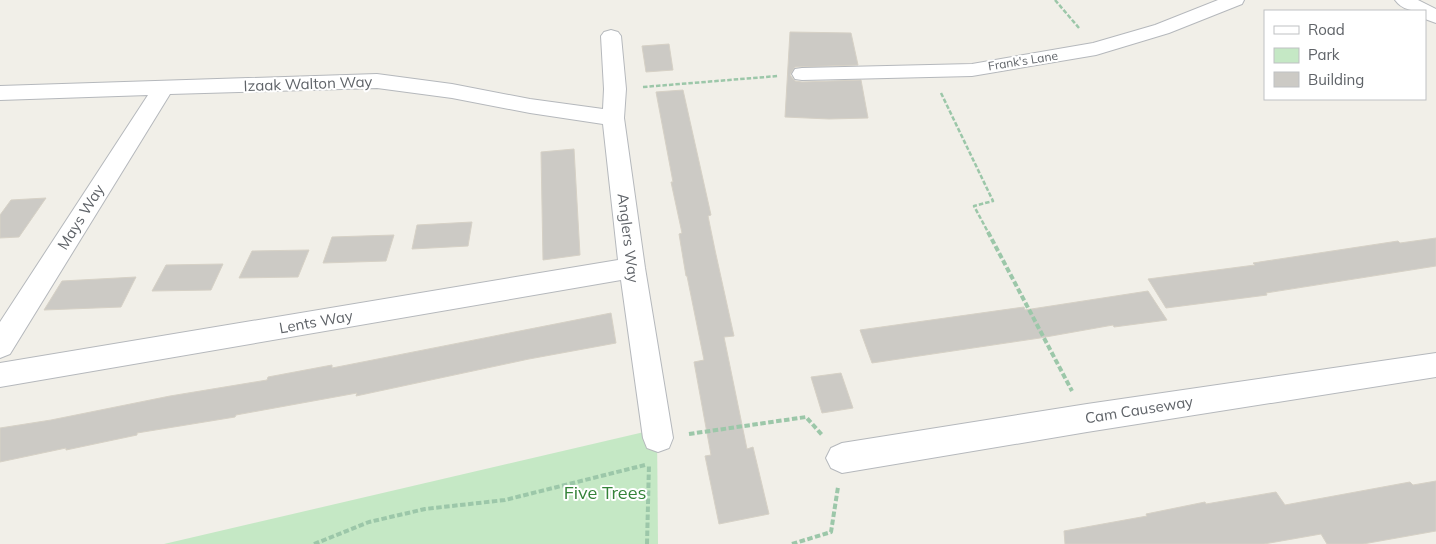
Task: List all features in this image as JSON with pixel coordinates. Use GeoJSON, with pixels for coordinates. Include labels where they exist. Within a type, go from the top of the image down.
{"type":"FeatureCollection","features":[{"type":"Feature","properties":{"kind":"street","name":"Frank's Lane"},"geometry":{"type":"LineString","coordinates":[[802,74],[972,70],[1096,49],[1162,29],[1236,0]]}},
{"type":"Feature","properties":{"kind":"street"},"geometry":{"type":"LineString","coordinates":[[1404,0],[1423,10]]}},
{"type":"Feature","properties":{"kind":"street","name":"Anglers Way"},"geometry":{"type":"LineString","coordinates":[[611,36],[615,89],[613,118],[632,268],[658,438]]}},
{"type":"Feature","properties":{"kind":"street","name":"Izaak Walton Way"},"geometry":{"type":"LineString","coordinates":[[0,93],[377,81],[452,91],[530,106],[613,118]]}},
{"type":"Feature","properties":{"kind":"street","name":"Mays Way"},"geometry":{"type":"LineString","coordinates":[[0,346],[162,88]]}},
{"type":"Feature","properties":{"kind":"street","name":"Lents Way"},"geometry":{"type":"LineString","coordinates":[[0,375],[632,268]]}},
{"type":"Feature","properties":{"kind":"street","name":"Cam Causeway"},"geometry":{"type":"LineString","coordinates":[[842,458],[1087,418],[1436,365]]}},
{"type":"Feature","properties":{"kind":"path"},"geometry":{"type":"LineString","coordinates":[[1055,0],[1096,49]]}},
{"type":"Feature","properties":{"kind":"path"},"geometry":{"type":"LineString","coordinates":[[931,72],[993,201],[974,206],[1087,418]]}},
{"type":"Feature","properties":{"kind":"path"},"geometry":{"type":"LineString","coordinates":[[615,89],[802,74]]}},
{"type":"Feature","properties":{"kind":"path"},"geometry":{"type":"LineString","coordinates":[[647,544],[649,464],[658,438],[806,417],[842,458],[831,532],[792,544]]}},
{"type":"Feature","properties":{"kind":"path"},"geometry":{"type":"LineString","coordinates":[[314,544],[369,522],[425,509],[505,500],[649,464]]}},
{"type":"Feature","properties":{"kind":"green space","name":"Five Trees"},"geometry":{"type":"Polygon","coordinates":[[[657,429],[658,544],[164,544],[657,429]]]}},
{"type":"Feature","properties":{"kind":"building"},"geometry":{"type":"Polygon","coordinates":[[[790,32],[851,33],[858,65],[795,67],[790,75],[795,81],[802,82],[861,80],[868,118],[785,117],[790,32]]]}},
{"type":"Feature","properties":{"kind":"building"},"geometry":{"type":"Polygon","coordinates":[[[669,44],[673,70],[646,72],[642,46],[669,44]]]}},
{"type":"Feature","properties":{"kind":"building"},"geometry":{"type":"Polygon","coordinates":[[[683,90],[711,215],[708,216],[734,336],[724,337],[747,449],[753,447],[769,514],[719,524],[705,456],[711,455],[694,362],[704,360],[686,276],[679,234],[682,233],[671,182],[673,182],[656,92],[683,90]]]}},
{"type":"Feature","properties":{"kind":"building"},"geometry":{"type":"Polygon","coordinates":[[[574,149],[580,255],[543,260],[541,152],[574,149]]]}},
{"type":"Feature","properties":{"kind":"building"},"geometry":{"type":"Polygon","coordinates":[[[46,198],[19,237],[0,238],[0,215],[11,200],[46,198]]]}},
{"type":"Feature","properties":{"kind":"building"},"geometry":{"type":"Polygon","coordinates":[[[472,222],[468,246],[412,249],[417,225],[472,222]]]}},
{"type":"Feature","properties":{"kind":"building"},"geometry":{"type":"Polygon","coordinates":[[[394,235],[386,261],[323,263],[332,237],[394,235]]]}},
{"type":"Feature","properties":{"kind":"building"},"geometry":{"type":"Polygon","coordinates":[[[1436,238],[1436,266],[1266,293],[1267,295],[1166,308],[1148,279],[1255,265],[1253,263],[1398,241],[1400,243],[1436,238]]]}},
{"type":"Feature","properties":{"kind":"building"},"geometry":{"type":"Polygon","coordinates":[[[309,250],[298,277],[239,278],[252,251],[309,250]]]}},
{"type":"Feature","properties":{"kind":"building"},"geometry":{"type":"Polygon","coordinates":[[[223,264],[211,290],[152,291],[166,265],[223,264]]]}},
{"type":"Feature","properties":{"kind":"building"},"geometry":{"type":"Polygon","coordinates":[[[136,277],[121,307],[44,310],[62,281],[136,277]]]}},
{"type":"Feature","properties":{"kind":"building"},"geometry":{"type":"Polygon","coordinates":[[[1148,291],[1167,320],[1114,327],[1113,325],[872,363],[860,330],[1024,307],[1025,310],[1148,291]]]}},
{"type":"Feature","properties":{"kind":"building"},"geometry":{"type":"Polygon","coordinates":[[[611,313],[616,343],[529,359],[356,396],[357,393],[236,415],[235,417],[137,433],[137,435],[0,462],[0,428],[267,380],[268,377],[332,365],[332,368],[611,313]]]}},
{"type":"Feature","properties":{"kind":"building"},"geometry":{"type":"Polygon","coordinates":[[[841,373],[853,408],[822,413],[811,377],[841,373]]]}},
{"type":"Feature","properties":{"kind":"building"},"geometry":{"type":"Polygon","coordinates":[[[1436,481],[1436,531],[1363,544],[1327,544],[1321,534],[1264,544],[1065,544],[1064,531],[1147,516],[1146,514],[1205,502],[1206,504],[1276,492],[1285,505],[1410,482],[1413,485],[1436,481]]]}}]}
